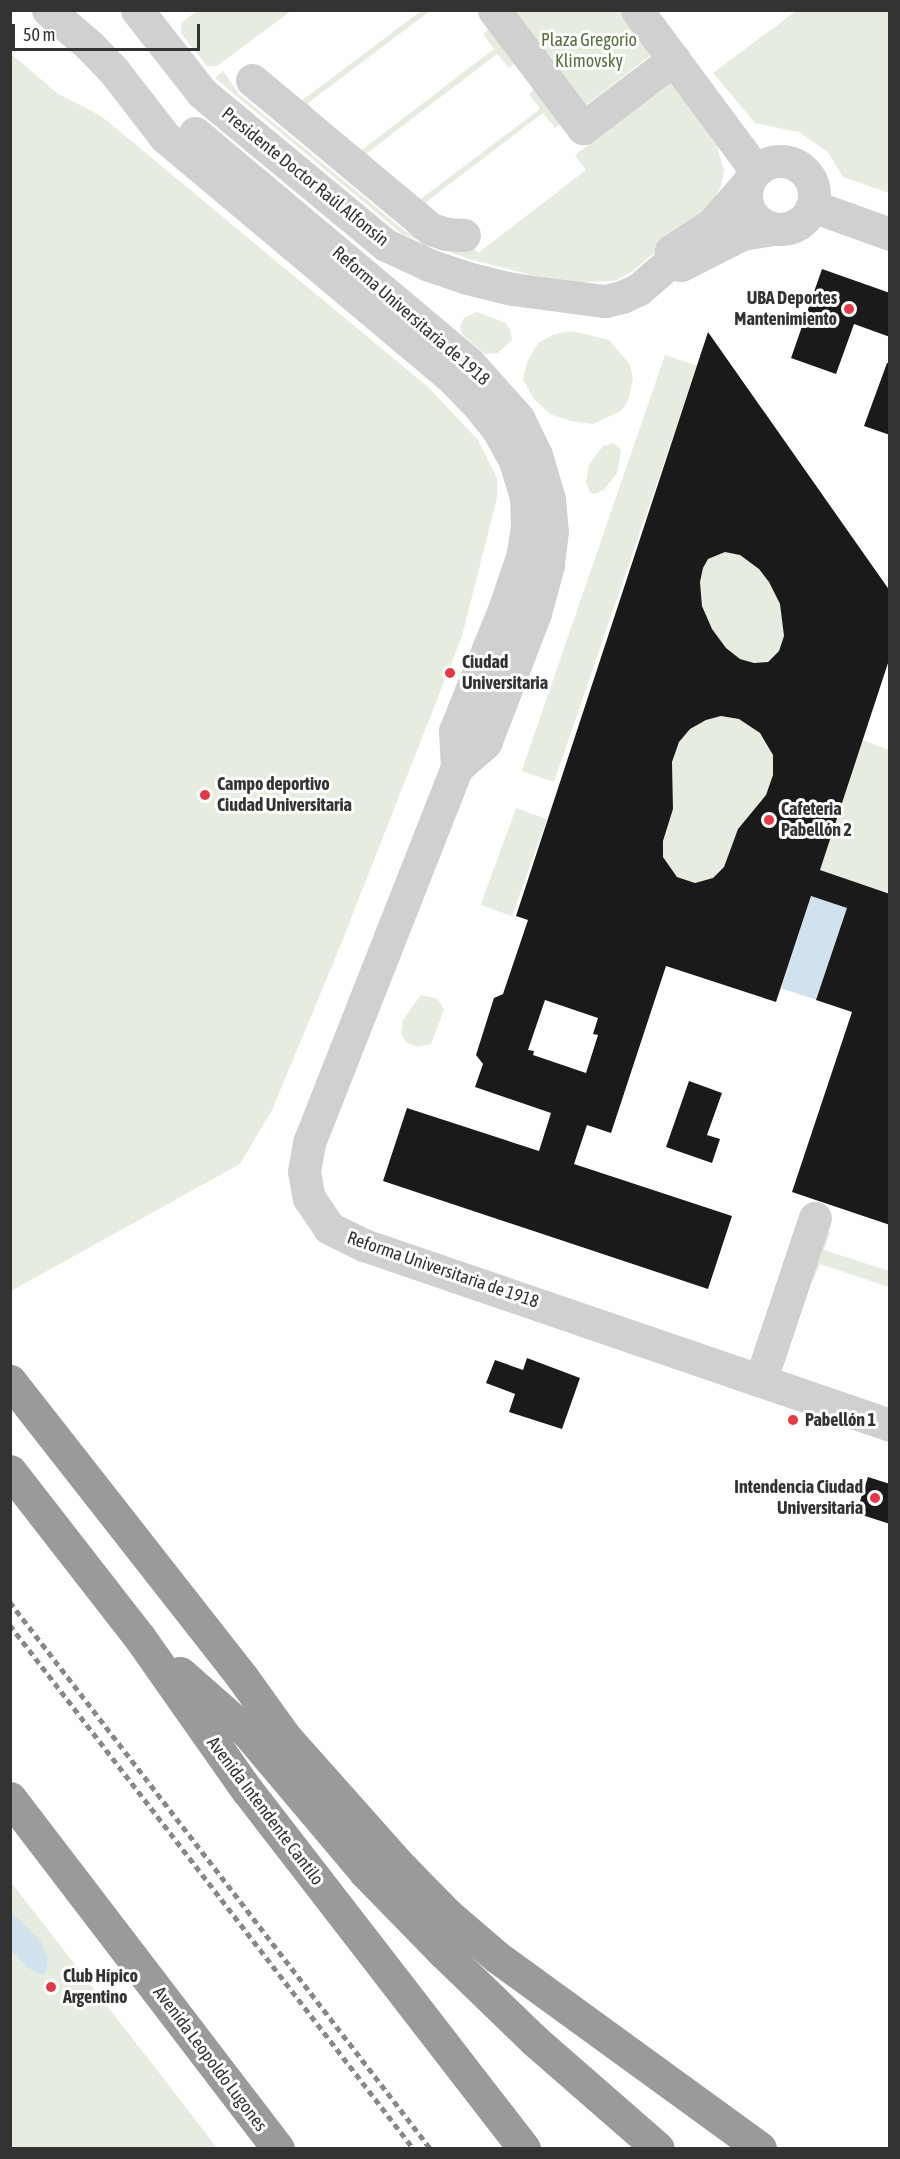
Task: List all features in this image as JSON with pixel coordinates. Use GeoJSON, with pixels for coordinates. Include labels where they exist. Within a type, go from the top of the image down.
{"type":"FeatureCollection","features":[{"type":"Feature","properties":{"kind":"highway"},"geometry":{"type":"LineString","coordinates":[[10,1381],[242,1677],[286,1738],[447,1914],[497,1957],[760,2148]]}},
{"type":"Feature","properties":{"kind":"highway","name":"Avenida Intendente Cantilo"},"geometry":{"type":"LineString","coordinates":[[10,1471],[140,1638],[247,1790],[524,2148]]}},
{"type":"Feature","properties":{"kind":"highway"},"geometry":{"type":"LineString","coordinates":[[140,1638],[248,1733],[365,1872],[444,1953],[534,2040],[658,2148]]}},
{"type":"Feature","properties":{"kind":"highway","name":"Avenida Leopoldo Lugones"},"geometry":{"type":"LineString","coordinates":[[10,1798],[278,2148]]}},
{"type":"Feature","properties":{"kind":"lane","name":"Reforma Universitaria de 1918"},"geometry":{"type":"LineString","coordinates":[[48,10],[90,46],[114,72],[246,174],[468,362],[518,418],[536,455],[549,499],[552,531],[549,565],[535,613],[485,743],[457,767],[309,1143],[304,1171],[309,1198],[329,1228],[364,1245],[890,1425]]}},
{"type":"Feature","properties":{"kind":"lane"},"geometry":{"type":"LineString","coordinates":[[494,10],[583,128],[674,59]]}},
{"type":"Feature","properties":{"kind":"lane"},"geometry":{"type":"LineString","coordinates":[[637,10],[674,59],[752,177],[747,207],[763,225],[774,229],[793,227],[808,215],[812,206],[812,184],[798,166],[776,161],[752,177]]}},
{"type":"Feature","properties":{"kind":"lane","name":"Presidente Doctor Raúl Alfonsín"},"geometry":{"type":"LineString","coordinates":[[136,13],[202,93],[386,245],[429,266],[467,279],[512,289],[605,301],[622,297],[639,289],[669,263],[671,251],[712,225],[752,177]]}},
{"type":"Feature","properties":{"kind":"lane"},"geometry":{"type":"LineString","coordinates":[[252,80],[431,229],[446,234],[464,235]]}},
{"type":"Feature","properties":{"kind":"lane"},"geometry":{"type":"LineString","coordinates":[[812,206],[890,234]]}},
{"type":"Feature","properties":{"kind":"lane","name":"Presidente Doctor Raúl Alfonsín"},"geometry":{"type":"LineString","coordinates":[[669,263],[681,264],[742,234],[774,229]]}},
{"type":"Feature","properties":{"kind":"lane"},"geometry":{"type":"LineString","coordinates":[[761,1380],[815,1218]]}},
{"type":"Feature","properties":{"kind":"green space"},"geometry":{"type":"Polygon","coordinates":[[[197,11],[291,11],[217,66],[207,66],[181,33],[182,22],[197,11]]]}},
{"type":"Feature","properties":{"kind":"green space"},"geometry":{"type":"Polygon","coordinates":[[[421,11],[430,11],[308,103],[319,118],[280,94],[288,88],[300,102],[421,11]]]}},
{"type":"Feature","properties":{"kind":"green space","name":"Plaza Gregorio Klimovsky"},"geometry":{"type":"Polygon","coordinates":[[[508,11],[623,11],[655,52],[582,108],[508,11]]]}},
{"type":"Feature","properties":{"kind":"green space"},"geometry":{"type":"Polygon","coordinates":[[[796,11],[889,11],[889,193],[843,177],[828,152],[799,132],[755,123],[713,73],[796,11]]]}},
{"type":"Feature","properties":{"kind":"green space"},"geometry":{"type":"Polygon","coordinates":[[[492,27],[518,61],[509,68],[497,54],[367,153],[378,168],[339,143],[347,137],[359,152],[494,49],[483,34],[492,27]]]}},
{"type":"Feature","properties":{"kind":"green space","name":"Campo deportivo Ciudad Universitaria"},"geometry":{"type":"Polygon","coordinates":[[[11,54],[57,93],[101,116],[428,387],[478,440],[497,478],[497,498],[462,636],[337,954],[272,1110],[240,1164],[11,1291],[11,54]]]}},
{"type":"Feature","properties":{"kind":"green space"},"geometry":{"type":"Polygon","coordinates":[[[223,71],[239,94],[406,232],[437,241],[466,238],[478,253],[586,170],[575,155],[672,82],[717,146],[724,170],[721,186],[715,198],[706,208],[633,271],[615,281],[582,282],[531,275],[469,259],[402,234],[215,78],[223,71]]]}},
{"type":"Feature","properties":{"kind":"green space"},"geometry":{"type":"Polygon","coordinates":[[[538,87],[564,121],[555,128],[543,113],[426,202],[437,218],[399,192],[406,187],[418,201],[540,109],[529,94],[538,87]]]}},
{"type":"Feature","properties":{"kind":"green space"},"geometry":{"type":"Polygon","coordinates":[[[477,312],[506,323],[510,330],[512,340],[498,353],[485,354],[462,334],[460,326],[464,318],[477,312]]]}},
{"type":"Feature","properties":{"kind":"green space"},"geometry":{"type":"Polygon","coordinates":[[[572,331],[609,340],[630,365],[633,379],[628,401],[621,411],[593,424],[570,421],[550,414],[534,399],[523,379],[527,362],[538,343],[555,334],[572,331]]]}},
{"type":"Feature","properties":{"kind":"green space"},"geometry":{"type":"Polygon","coordinates":[[[665,355],[697,366],[554,782],[522,771],[665,355]]]}},
{"type":"Feature","properties":{"kind":"green space"},"geometry":{"type":"Polygon","coordinates":[[[614,443],[621,450],[617,473],[604,490],[594,494],[590,492],[586,483],[589,465],[603,446],[614,443]]]}},
{"type":"Feature","properties":{"kind":"green space"},"geometry":{"type":"Polygon","coordinates":[[[725,552],[740,555],[759,569],[769,582],[780,604],[784,636],[779,651],[767,662],[754,663],[740,659],[726,648],[712,629],[702,606],[700,582],[703,568],[708,559],[725,552]]]}},
{"type":"Feature","properties":{"kind":"green space"},"geometry":{"type":"Polygon","coordinates":[[[721,716],[739,719],[760,733],[773,755],[773,775],[766,795],[738,829],[724,867],[713,878],[695,883],[677,877],[663,857],[663,841],[673,809],[672,762],[679,742],[690,729],[706,720],[721,716]]]}},
{"type":"Feature","properties":{"kind":"green space"},"geometry":{"type":"Polygon","coordinates":[[[862,740],[889,750],[889,893],[820,870],[862,740]]]}},
{"type":"Feature","properties":{"kind":"green space"},"geometry":{"type":"Polygon","coordinates":[[[516,808],[547,819],[512,916],[481,905],[516,808]]]}},
{"type":"Feature","properties":{"kind":"green space"},"geometry":{"type":"Polygon","coordinates":[[[421,995],[438,999],[444,1010],[431,1044],[418,1047],[407,1043],[401,1034],[403,1020],[421,995]]]}},
{"type":"Feature","properties":{"kind":"green space"},"geometry":{"type":"Polygon","coordinates":[[[824,1230],[830,1232],[824,1250],[889,1271],[889,1287],[820,1264],[813,1281],[808,1280],[824,1230]]]}},
{"type":"Feature","properties":{"kind":"green space","name":"Club Hípico Argentino"},"geometry":{"type":"Polygon","coordinates":[[[10,1881],[174,2092],[217,2148],[11,2148],[10,1881]]]}},
{"type":"Feature","properties":{"kind":"water"},"geometry":{"type":"Polygon","coordinates":[[[811,896],[847,908],[817,1000],[781,988],[811,896]]]}},
{"type":"Feature","properties":{"kind":"water"},"geometry":{"type":"Polygon","coordinates":[[[11,1912],[41,1942],[48,1959],[46,1973],[40,1974],[27,1967],[11,1950],[11,1912]]]}},
{"type":"Feature","properties":{"kind":"building","name":"UBA Deportes Mantenimiento"},"geometry":{"type":"Polygon","coordinates":[[[822,269],[890,293],[890,337],[854,324],[836,374],[791,358],[822,269]]]}},
{"type":"Feature","properties":{"kind":"building"},"geometry":{"type":"Polygon","coordinates":[[[708,332],[890,591],[890,657],[820,870],[890,894],[890,1225],[792,1192],[852,1012],[816,1000],[847,908],[811,896],[776,1002],[666,966],[611,1133],[587,1125],[574,1164],[732,1216],[708,1289],[383,1181],[407,1108],[539,1151],[551,1113],[475,1087],[483,1064],[476,1055],[494,998],[503,994],[528,920],[516,916],[708,332]],[[725,552],[708,559],[703,568],[700,582],[702,606],[712,629],[726,648],[740,659],[754,663],[768,662],[779,651],[784,636],[780,604],[769,582],[759,569],[740,555],[725,552]],[[721,716],[706,720],[690,729],[679,742],[672,762],[673,809],[663,841],[663,857],[677,877],[695,883],[713,878],[724,867],[738,829],[766,795],[773,775],[773,755],[760,733],[739,719],[721,716]],[[545,1000],[528,1050],[534,1051],[533,1055],[586,1073],[598,1035],[593,1034],[598,1018],[545,1000]]]}},
{"type":"Feature","properties":{"kind":"building"},"geometry":{"type":"Polygon","coordinates":[[[887,363],[890,363],[890,435],[864,426],[887,363]]]}},
{"type":"Feature","properties":{"kind":"building"},"geometry":{"type":"Polygon","coordinates":[[[689,1081],[722,1093],[707,1135],[720,1139],[712,1163],[666,1147],[689,1081]]]}},
{"type":"Feature","properties":{"kind":"building"},"geometry":{"type":"Polygon","coordinates":[[[527,1358],[580,1378],[562,1429],[509,1412],[515,1394],[486,1383],[495,1360],[523,1370],[527,1358]]]}},
{"type":"Feature","properties":{"kind":"building","name":"Intendencia Ciudad Universitaria"},"geometry":{"type":"Polygon","coordinates":[[[868,1477],[890,1484],[890,1524],[856,1513],[868,1477]]]}},
{"type":"Feature","properties":{"kind":"railway"},"geometry":{"type":"LineString","coordinates":[[10,1602],[430,2148]]}},
{"type":"Feature","properties":{"kind":"railway"},"geometry":{"type":"LineString","coordinates":[[10,1625],[413,2148]]}},
{"type":"Feature","properties":{"kind":"place","name":"UBA Deportes Mantenimiento"},"geometry":{"type":"Point","coordinates":[849,309]}},
{"type":"Feature","properties":{"kind":"place","name":"Ciudad Universitaria"},"geometry":{"type":"Point","coordinates":[450,673]}},
{"type":"Feature","properties":{"kind":"place","name":"Campo deportivo Ciudad Universitaria"},"geometry":{"type":"Point","coordinates":[205,795]}},
{"type":"Feature","properties":{"kind":"place","name":"Cafeteria Pabellón 2"},"geometry":{"type":"Point","coordinates":[769,820]}},
{"type":"Feature","properties":{"kind":"place","name":"Pabellón 1"},"geometry":{"type":"Point","coordinates":[793,1420]}},
{"type":"Feature","properties":{"kind":"place","name":"Intendencia Ciudad Universitaria"},"geometry":{"type":"Point","coordinates":[875,1498]}},
{"type":"Feature","properties":{"kind":"place","name":"Club Hípico Argentino"},"geometry":{"type":"Point","coordinates":[51,1987]}}]}
